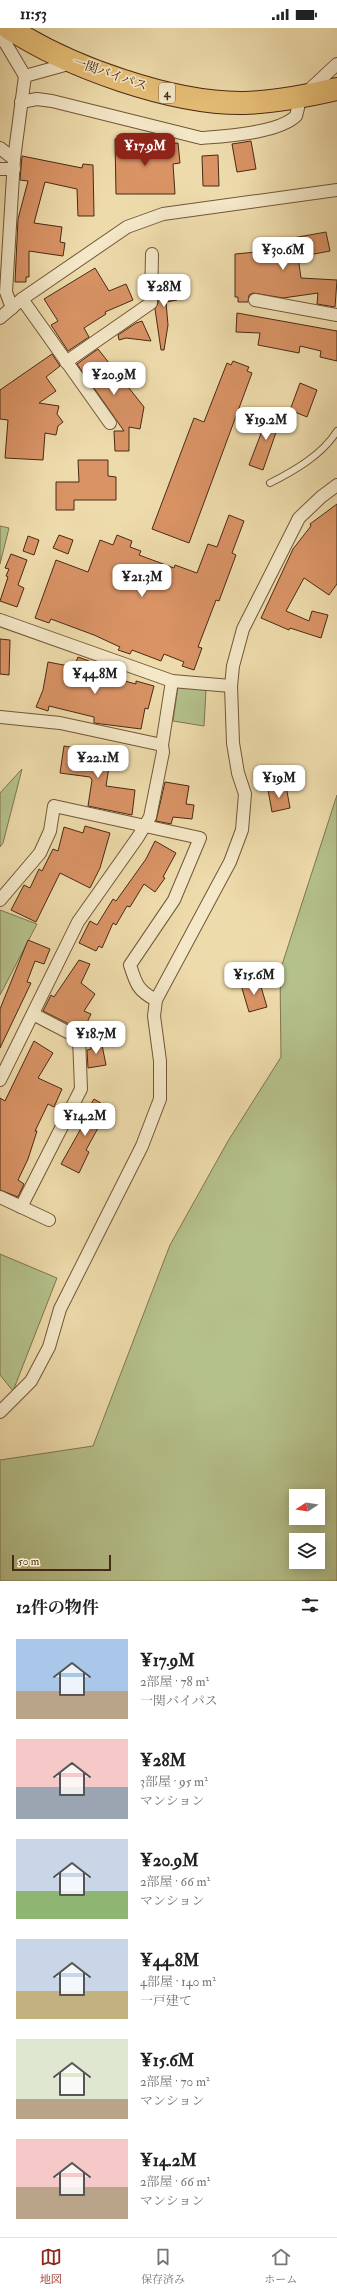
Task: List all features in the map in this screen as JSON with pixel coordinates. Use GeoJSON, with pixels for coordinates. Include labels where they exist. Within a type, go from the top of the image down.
{"type":"FeatureCollection","features":[{"type":"Feature","properties":{"kind":"highway","name":"一関バイパス"},"geometry":{"type":"LineString","coordinates":[[9,28],[28,41],[100,73],[184,98],[244,103],[299,97],[337,89]]}},
{"type":"Feature","properties":{"kind":"street"},"geometry":{"type":"LineString","coordinates":[[0,34],[24,76],[14,164],[3,292],[12,308]]}},
{"type":"Feature","properties":{"kind":"street"},"geometry":{"type":"LineString","coordinates":[[24,76],[74,62]]}},
{"type":"Feature","properties":{"kind":"street"},"geometry":{"type":"LineString","coordinates":[[21,102],[37,99],[52,101],[201,138],[226,136],[282,125],[296,116],[299,97],[337,64]]}},
{"type":"Feature","properties":{"kind":"street"},"geometry":{"type":"LineString","coordinates":[[0,148],[14,164]]}},
{"type":"Feature","properties":{"kind":"street"},"geometry":{"type":"LineString","coordinates":[[0,169],[14,164]]}},
{"type":"Feature","properties":{"kind":"street"},"geometry":{"type":"LineString","coordinates":[[0,318],[22,299],[127,227],[163,214],[337,190]]}},
{"type":"Feature","properties":{"kind":"street"},"geometry":{"type":"LineString","coordinates":[[66,362],[151,303],[152,254]]}},
{"type":"Feature","properties":{"kind":"street"},"geometry":{"type":"LineString","coordinates":[[22,299],[110,423]]}},
{"type":"Feature","properties":{"kind":"street"},"geometry":{"type":"LineString","coordinates":[[256,300],[337,315]]}},
{"type":"Feature","properties":{"kind":"street"},"geometry":{"type":"LineString","coordinates":[[0,1412],[31,1381],[49,1348],[60,1309],[142,1146],[158,1106],[160,1099],[160,1061],[154,1016],[156,1000],[230,862],[242,830],[245,794],[238,773],[233,743],[231,686],[233,666],[243,629],[299,518],[321,497],[337,485]]}},
{"type":"Feature","properties":{"kind":"street"},"geometry":{"type":"LineString","coordinates":[[0,620],[172,681],[231,686]]}},
{"type":"Feature","properties":{"kind":"street"},"geometry":{"type":"LineString","coordinates":[[0,1080],[78,922],[145,826],[150,816],[163,752],[162,745],[172,681]]}},
{"type":"Feature","properties":{"kind":"street"},"geometry":{"type":"LineString","coordinates":[[0,717],[60,723],[162,745]]}},
{"type":"Feature","properties":{"kind":"street"},"geometry":{"type":"LineString","coordinates":[[0,900],[40,853],[50,832],[54,806],[200,838],[174,900],[130,965],[136,984],[140,990],[156,1000]]}},
{"type":"Feature","properties":{"kind":"street"},"geometry":{"type":"LineString","coordinates":[[21,1207],[81,1089],[79,1038],[33,1014]]}},
{"type":"Feature","properties":{"kind":"street"},"geometry":{"type":"LineString","coordinates":[[0,1197],[49,1220]]}},
{"type":"Feature","properties":{"kind":"lane"},"geometry":{"type":"LineString","coordinates":[[270,483],[294,470],[316,454],[337,431]]}},
{"type":"Feature","properties":{"kind":"green space"},"geometry":{"type":"Polygon","coordinates":[[[0,526],[9,528],[0,564],[0,526]]]}},
{"type":"Feature","properties":{"kind":"green space"},"geometry":{"type":"Polygon","coordinates":[[[178,687],[206,690],[204,726],[173,721],[178,687]]]}},
{"type":"Feature","properties":{"kind":"green space"},"geometry":{"type":"Polygon","coordinates":[[[22,769],[3,843],[0,847],[0,793],[22,769]]]}},
{"type":"Feature","properties":{"kind":"green space"},"geometry":{"type":"Polygon","coordinates":[[[337,795],[337,1581],[0,1581],[0,1460],[93,1446],[170,1245],[228,1141],[281,1057],[280,971],[337,795]]]}},
{"type":"Feature","properties":{"kind":"green space"},"geometry":{"type":"Polygon","coordinates":[[[0,910],[37,924],[0,995],[0,910]]]}},
{"type":"Feature","properties":{"kind":"green space"},"geometry":{"type":"Polygon","coordinates":[[[0,1254],[57,1278],[13,1391],[0,1375],[0,1254]]]}},
{"type":"Feature","properties":{"kind":"building"},"geometry":{"type":"Polygon","coordinates":[[[143,138],[143,147],[178,143],[180,163],[173,164],[175,194],[116,194],[115,139],[143,138]]]}},
{"type":"Feature","properties":{"kind":"building"},"geometry":{"type":"Polygon","coordinates":[[[251,141],[256,169],[237,172],[232,144],[251,141]]]}},
{"type":"Feature","properties":{"kind":"building"},"geometry":{"type":"Polygon","coordinates":[[[218,155],[219,186],[203,186],[202,156],[218,155]]]}},
{"type":"Feature","properties":{"kind":"building"},"geometry":{"type":"Polygon","coordinates":[[[22,156],[82,168],[83,164],[93,165],[94,216],[78,216],[77,189],[45,182],[34,223],[62,227],[60,242],[65,243],[63,256],[29,251],[29,277],[26,277],[26,282],[15,282],[18,219],[28,181],[20,180],[22,156]]]}},
{"type":"Feature","properties":{"kind":"building"},"geometry":{"type":"Polygon","coordinates":[[[326,232],[330,251],[298,257],[301,278],[337,280],[335,307],[317,304],[318,293],[283,298],[253,293],[249,295],[248,302],[238,302],[238,297],[235,297],[235,254],[267,251],[265,243],[326,232]]]}},
{"type":"Feature","properties":{"kind":"building"},"geometry":{"type":"Polygon","coordinates":[[[95,268],[109,291],[126,284],[133,300],[105,312],[106,314],[84,328],[89,337],[68,351],[51,325],[58,321],[44,299],[95,268]]]}},
{"type":"Feature","properties":{"kind":"building"},"geometry":{"type":"Polygon","coordinates":[[[167,275],[169,287],[175,286],[177,300],[166,302],[168,325],[164,350],[161,350],[155,309],[158,303],[159,276],[167,275]]]}},
{"type":"Feature","properties":{"kind":"building"},"geometry":{"type":"Polygon","coordinates":[[[237,313],[337,331],[337,361],[320,357],[321,351],[300,346],[299,353],[258,345],[260,333],[236,332],[237,313]]]}},
{"type":"Feature","properties":{"kind":"building"},"geometry":{"type":"Polygon","coordinates":[[[142,321],[151,341],[126,338],[119,340],[118,335],[136,323],[142,321]]]}},
{"type":"Feature","properties":{"kind":"building"},"geometry":{"type":"Polygon","coordinates":[[[98,349],[144,407],[140,429],[129,427],[129,451],[115,451],[114,431],[124,431],[77,364],[98,349]]]}},
{"type":"Feature","properties":{"kind":"building"},"geometry":{"type":"Polygon","coordinates":[[[52,354],[60,366],[46,377],[56,391],[39,403],[59,406],[57,414],[63,422],[58,426],[56,435],[45,433],[43,460],[5,458],[8,420],[0,419],[0,390],[52,354]]]}},
{"type":"Feature","properties":{"kind":"building"},"geometry":{"type":"Polygon","coordinates":[[[233,361],[249,367],[247,371],[252,373],[189,543],[152,529],[194,418],[204,422],[227,363],[231,365],[233,361]]]}},
{"type":"Feature","properties":{"kind":"building"},"geometry":{"type":"Polygon","coordinates":[[[300,383],[317,390],[307,417],[290,410],[300,383]]]}},
{"type":"Feature","properties":{"kind":"building"},"geometry":{"type":"Polygon","coordinates":[[[270,410],[282,415],[263,470],[249,465],[270,410]]]}},
{"type":"Feature","properties":{"kind":"building"},"geometry":{"type":"Polygon","coordinates":[[[78,460],[108,460],[108,476],[116,477],[116,500],[74,500],[74,510],[56,510],[56,482],[79,482],[78,460]]]}},
{"type":"Feature","properties":{"kind":"building"},"geometry":{"type":"Polygon","coordinates":[[[337,504],[337,584],[329,595],[304,578],[286,611],[309,621],[312,611],[328,615],[321,638],[290,628],[289,630],[261,618],[293,549],[311,526],[310,524],[337,504]]]}},
{"type":"Feature","properties":{"kind":"building"},"geometry":{"type":"Polygon","coordinates":[[[229,515],[244,521],[232,553],[236,555],[219,601],[216,600],[198,647],[202,648],[194,670],[182,666],[184,662],[164,654],[161,661],[132,650],[130,654],[118,650],[120,647],[94,635],[51,619],[49,623],[35,618],[56,560],[88,572],[100,540],[113,545],[117,535],[132,541],[130,547],[141,551],[139,555],[174,568],[175,565],[197,573],[208,544],[217,547],[229,515]]]}},
{"type":"Feature","properties":{"kind":"building"},"geometry":{"type":"Polygon","coordinates":[[[59,535],[73,540],[68,554],[53,548],[59,535]]]}},
{"type":"Feature","properties":{"kind":"building"},"geometry":{"type":"Polygon","coordinates":[[[28,536],[39,540],[34,555],[23,551],[28,536]]]}},
{"type":"Feature","properties":{"kind":"building"},"geometry":{"type":"Polygon","coordinates":[[[11,554],[27,560],[18,585],[24,588],[17,607],[0,601],[8,577],[6,576],[9,569],[5,568],[11,554]]]}},
{"type":"Feature","properties":{"kind":"building"},"geometry":{"type":"Polygon","coordinates":[[[0,639],[10,640],[9,675],[0,674],[0,639]]]}},
{"type":"Feature","properties":{"kind":"building"},"geometry":{"type":"Polygon","coordinates":[[[78,657],[89,661],[86,671],[136,684],[136,681],[154,686],[148,709],[145,708],[141,729],[94,723],[94,717],[49,706],[48,711],[36,707],[43,690],[48,662],[74,667],[78,657]]]}},
{"type":"Feature","properties":{"kind":"building"},"geometry":{"type":"Polygon","coordinates":[[[64,746],[111,754],[106,786],[135,790],[132,815],[88,806],[92,780],[90,777],[60,773],[64,746]]]}},
{"type":"Feature","properties":{"kind":"building"},"geometry":{"type":"Polygon","coordinates":[[[165,782],[189,786],[186,804],[194,805],[192,819],[173,817],[171,824],[156,821],[165,782]]]}},
{"type":"Feature","properties":{"kind":"building"},"geometry":{"type":"Polygon","coordinates":[[[286,786],[290,808],[272,812],[268,790],[286,786]]]}},
{"type":"Feature","properties":{"kind":"building"},"geometry":{"type":"Polygon","coordinates":[[[85,826],[110,833],[100,868],[90,888],[60,873],[36,922],[11,910],[24,885],[30,888],[39,869],[42,871],[53,849],[58,851],[64,827],[83,833],[85,826]]]}},
{"type":"Feature","properties":{"kind":"building"},"geometry":{"type":"Polygon","coordinates":[[[155,841],[176,853],[163,877],[165,878],[155,892],[144,884],[130,907],[127,906],[116,925],[113,923],[102,948],[99,946],[96,951],[79,943],[90,921],[97,925],[113,899],[116,901],[146,859],[155,841]]]}},
{"type":"Feature","properties":{"kind":"building"},"geometry":{"type":"Polygon","coordinates":[[[28,940],[50,949],[44,964],[35,961],[27,982],[31,983],[0,1048],[0,1009],[28,940]]]}},
{"type":"Feature","properties":{"kind":"building"},"geometry":{"type":"Polygon","coordinates":[[[79,960],[90,964],[81,983],[95,994],[84,1011],[91,1014],[83,1031],[43,1011],[51,995],[54,997],[79,960]]]}},
{"type":"Feature","properties":{"kind":"building"},"geometry":{"type":"Polygon","coordinates":[[[259,980],[267,1007],[249,1012],[241,985],[259,980]]]}},
{"type":"Feature","properties":{"kind":"building"},"geometry":{"type":"Polygon","coordinates":[[[101,1040],[106,1065],[88,1068],[87,1050],[91,1049],[90,1042],[101,1040]]]}},
{"type":"Feature","properties":{"kind":"building"},"geometry":{"type":"Polygon","coordinates":[[[34,1041],[53,1053],[38,1078],[62,1089],[54,1107],[48,1104],[35,1131],[37,1131],[28,1159],[18,1180],[24,1184],[18,1197],[0,1190],[0,1098],[5,1101],[34,1041]]]}},
{"type":"Feature","properties":{"kind":"building"},"geometry":{"type":"Polygon","coordinates":[[[94,1099],[109,1108],[86,1150],[89,1152],[79,1173],[61,1164],[88,1116],[85,1114],[94,1099]]]}}]}
